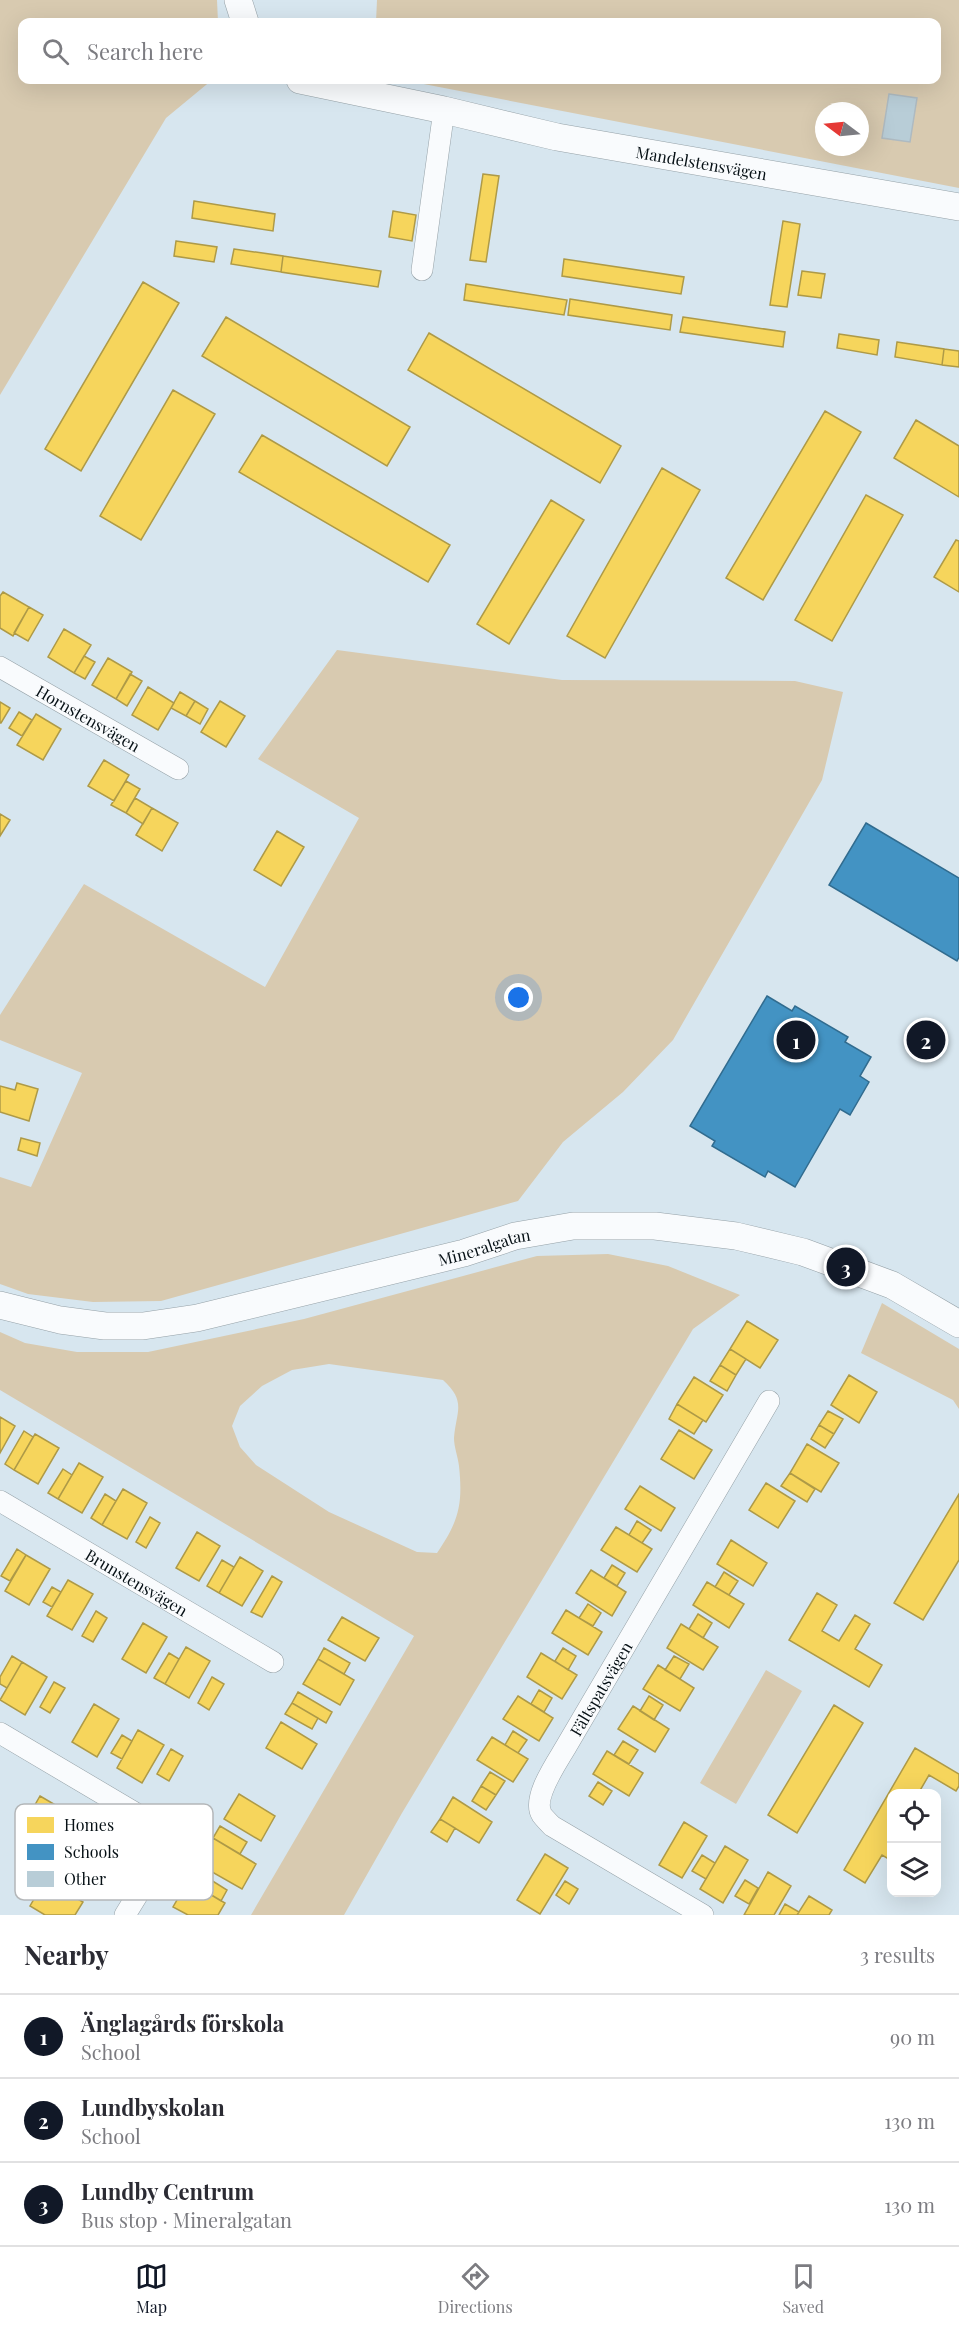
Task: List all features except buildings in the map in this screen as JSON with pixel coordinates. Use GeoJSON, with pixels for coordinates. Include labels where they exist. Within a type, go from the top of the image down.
{"type":"FeatureCollection","features":[{"type":"Feature","properties":{"kind":"street"},"geometry":{"type":"LineString","coordinates":[[238,0],[244,18]]}},
{"type":"Feature","properties":{"kind":"street","name":"Mandelstensvägen"},"geometry":{"type":"LineString","coordinates":[[319,84],[557,137],[959,207]]}},
{"type":"Feature","properties":{"kind":"street"},"geometry":{"type":"LineString","coordinates":[[422,270],[444,110]]}},
{"type":"Feature","properties":{"kind":"street","name":"Hornstensvägen"},"geometry":{"type":"LineString","coordinates":[[0,667],[178,769]]}},
{"type":"Feature","properties":{"kind":"street","name":"Mineralgatan"},"geometry":{"type":"LineString","coordinates":[[0,1305],[60,1320],[105,1326],[150,1325],[197,1318],[464,1253],[515,1236],[573,1226],[655,1226],[736,1236],[803,1252],[892,1285],[959,1324]]}},
{"type":"Feature","properties":{"kind":"street","name":"Fältspatsvägen"},"geometry":{"type":"LineString","coordinates":[[703,1915],[552,1826],[541,1814],[541,1792],[769,1401]]}},
{"type":"Feature","properties":{"kind":"street","name":"Brunstensvägen"},"geometry":{"type":"LineString","coordinates":[[0,1501],[273,1662]]}},
{"type":"Feature","properties":{"kind":"street"},"geometry":{"type":"LineString","coordinates":[[0,1733],[120,1804]]}},
{"type":"Feature","properties":{"kind":"street"},"geometry":{"type":"LineString","coordinates":[[125,1915],[134,1900]]}},
{"type":"Feature","properties":{"kind":"shaded area"},"geometry":{"type":"Polygon","coordinates":[[[0,0],[217,0],[218,18],[18,18],[18,84],[207,84],[166,118],[0,395],[0,0]]]}},
{"type":"Feature","properties":{"kind":"shaded area"},"geometry":{"type":"Polygon","coordinates":[[[377,0],[959,0],[959,188],[424,84],[941,84],[941,18],[376,18],[377,0]]]}},
{"type":"Feature","properties":{"kind":"shaded area"},"geometry":{"type":"Polygon","coordinates":[[[337,650],[562,680],[795,681],[843,692],[822,780],[673,1040],[623,1092],[563,1142],[518,1201],[161,1301],[93,1302],[28,1294],[0,1284],[0,1177],[31,1187],[82,1073],[0,1040],[0,1015],[84,884],[265,987],[359,818],[258,759],[337,650]]]}},
{"type":"Feature","properties":{"kind":"shaded area"},"geometry":{"type":"Polygon","coordinates":[[[608,1254],[668,1266],[740,1295],[693,1329],[402,1813],[344,1915],[251,1915],[414,1636],[0,1390],[0,1332],[25,1343],[77,1352],[148,1352],[304,1319],[537,1256],[608,1254]],[[329,1364],[292,1370],[262,1386],[240,1406],[232,1426],[240,1447],[256,1465],[329,1512],[417,1552],[437,1553],[455,1521],[460,1502],[459,1466],[454,1438],[458,1401],[443,1380],[329,1364]]]}},
{"type":"Feature","properties":{"kind":"shaded area"},"geometry":{"type":"Polygon","coordinates":[[[882,1303],[959,1349],[959,1409],[953,1400],[861,1353],[882,1303]]]}},
{"type":"Feature","properties":{"kind":"shaded area"},"geometry":{"type":"Polygon","coordinates":[[[766,1670],[802,1691],[736,1804],[700,1783],[766,1670]]]}},
{"type":"Feature","properties":{"kind":"place","name":"Änglagårds förskola"},"geometry":{"type":"Point","coordinates":[796,1040]}},
{"type":"Feature","properties":{"kind":"place","name":"Lundbyskolan"},"geometry":{"type":"Point","coordinates":[926,1040]}},
{"type":"Feature","properties":{"kind":"place","name":"Lundby Centrum"},"geometry":{"type":"Point","coordinates":[846,1267]}}]}
